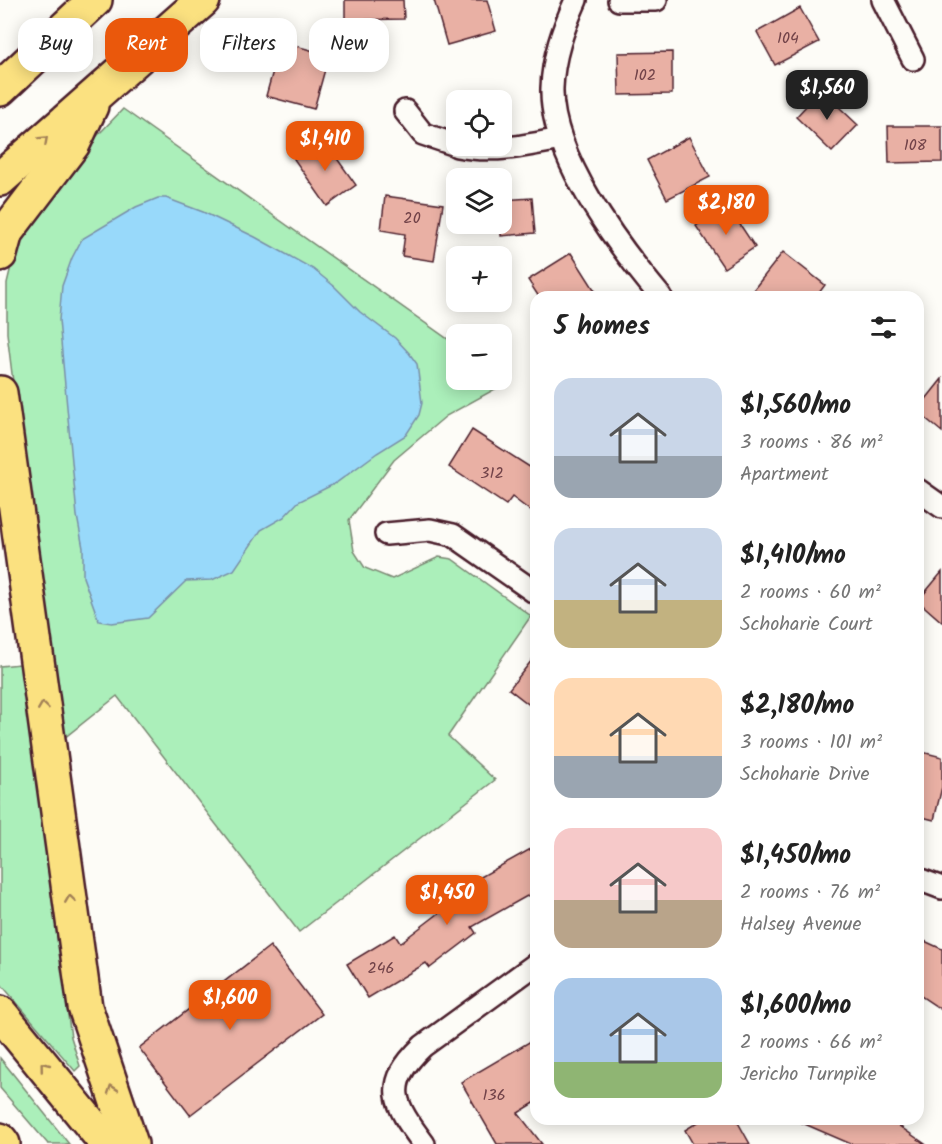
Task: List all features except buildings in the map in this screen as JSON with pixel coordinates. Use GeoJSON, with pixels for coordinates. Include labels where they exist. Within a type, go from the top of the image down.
{"type":"FeatureCollection","features":[{"type":"Feature","properties":{"kind":"main road"},"geometry":{"type":"LineString","coordinates":[[0,89],[95,0]]}},
{"type":"Feature","properties":{"kind":"main road"},"geometry":{"type":"LineString","coordinates":[[0,179],[203,0]]}},
{"type":"Feature","properties":{"kind":"main road"},"geometry":{"type":"LineString","coordinates":[[0,254],[6,232],[73,144],[98,92]]}},
{"type":"Feature","properties":{"kind":"main road"},"geometry":{"type":"LineString","coordinates":[[0,393],[85,1007],[131,1144]]}},
{"type":"Feature","properties":{"kind":"main road"},"geometry":{"type":"LineString","coordinates":[[0,1013],[108,1144]]}},
{"type":"Feature","properties":{"kind":"main road"},"geometry":{"type":"LineString","coordinates":[[0,1140],[3,1144]]}},
{"type":"Feature","properties":{"kind":"street"},"geometry":{"type":"LineString","coordinates":[[576,0],[562,31],[555,60],[552,90],[560,139],[597,210],[632,262],[656,291]]}},
{"type":"Feature","properties":{"kind":"street"},"geometry":{"type":"LineString","coordinates":[[619,0],[656,0]]}},
{"type":"Feature","properties":{"kind":"street"},"geometry":{"type":"LineString","coordinates":[[883,0],[913,59]]}},
{"type":"Feature","properties":{"kind":"street"},"geometry":{"type":"LineString","coordinates":[[405,111],[423,134],[446,141]]}},
{"type":"Feature","properties":{"kind":"street"},"geometry":{"type":"LineString","coordinates":[[512,147],[560,139]]}},
{"type":"Feature","properties":{"kind":"street"},"geometry":{"type":"LineString","coordinates":[[924,494],[942,507]]}},
{"type":"Feature","properties":{"kind":"street"},"geometry":{"type":"LineString","coordinates":[[386,534],[430,530],[453,536],[530,589]]}},
{"type":"Feature","properties":{"kind":"street"},"geometry":{"type":"LineString","coordinates":[[924,881],[942,888]]}},
{"type":"Feature","properties":{"kind":"street"},"geometry":{"type":"LineString","coordinates":[[424,1144],[399,1108],[396,1091],[398,1079],[411,1058],[423,1047],[530,968]]}},
{"type":"Feature","properties":{"kind":"green space"},"geometry":{"type":"Polygon","coordinates":[[[123,109],[446,338],[446,390],[493,390],[446,416],[394,460],[349,520],[354,551],[365,568],[392,579],[439,557],[452,559],[530,615],[448,736],[495,780],[299,932],[117,696],[59,742],[7,333],[7,283],[19,233],[44,191],[123,109]]]}},
{"type":"Feature","properties":{"kind":"green space"},"geometry":{"type":"Polygon","coordinates":[[[20,664],[71,1037],[80,1066],[75,1071],[0,983],[0,666],[20,664]]]}},
{"type":"Feature","properties":{"kind":"green space"},"geometry":{"type":"Polygon","coordinates":[[[0,1058],[69,1144],[48,1144],[0,1088],[0,1058]]]}},
{"type":"Feature","properties":{"kind":"water"},"geometry":{"type":"Polygon","coordinates":[[[158,198],[166,198],[203,212],[313,269],[360,312],[395,338],[409,353],[417,364],[422,403],[419,415],[406,435],[336,483],[298,502],[284,517],[261,530],[234,570],[212,580],[186,581],[148,618],[112,623],[99,621],[83,577],[83,548],[77,516],[59,320],[62,286],[82,239],[136,207],[158,198]]]}}]}
